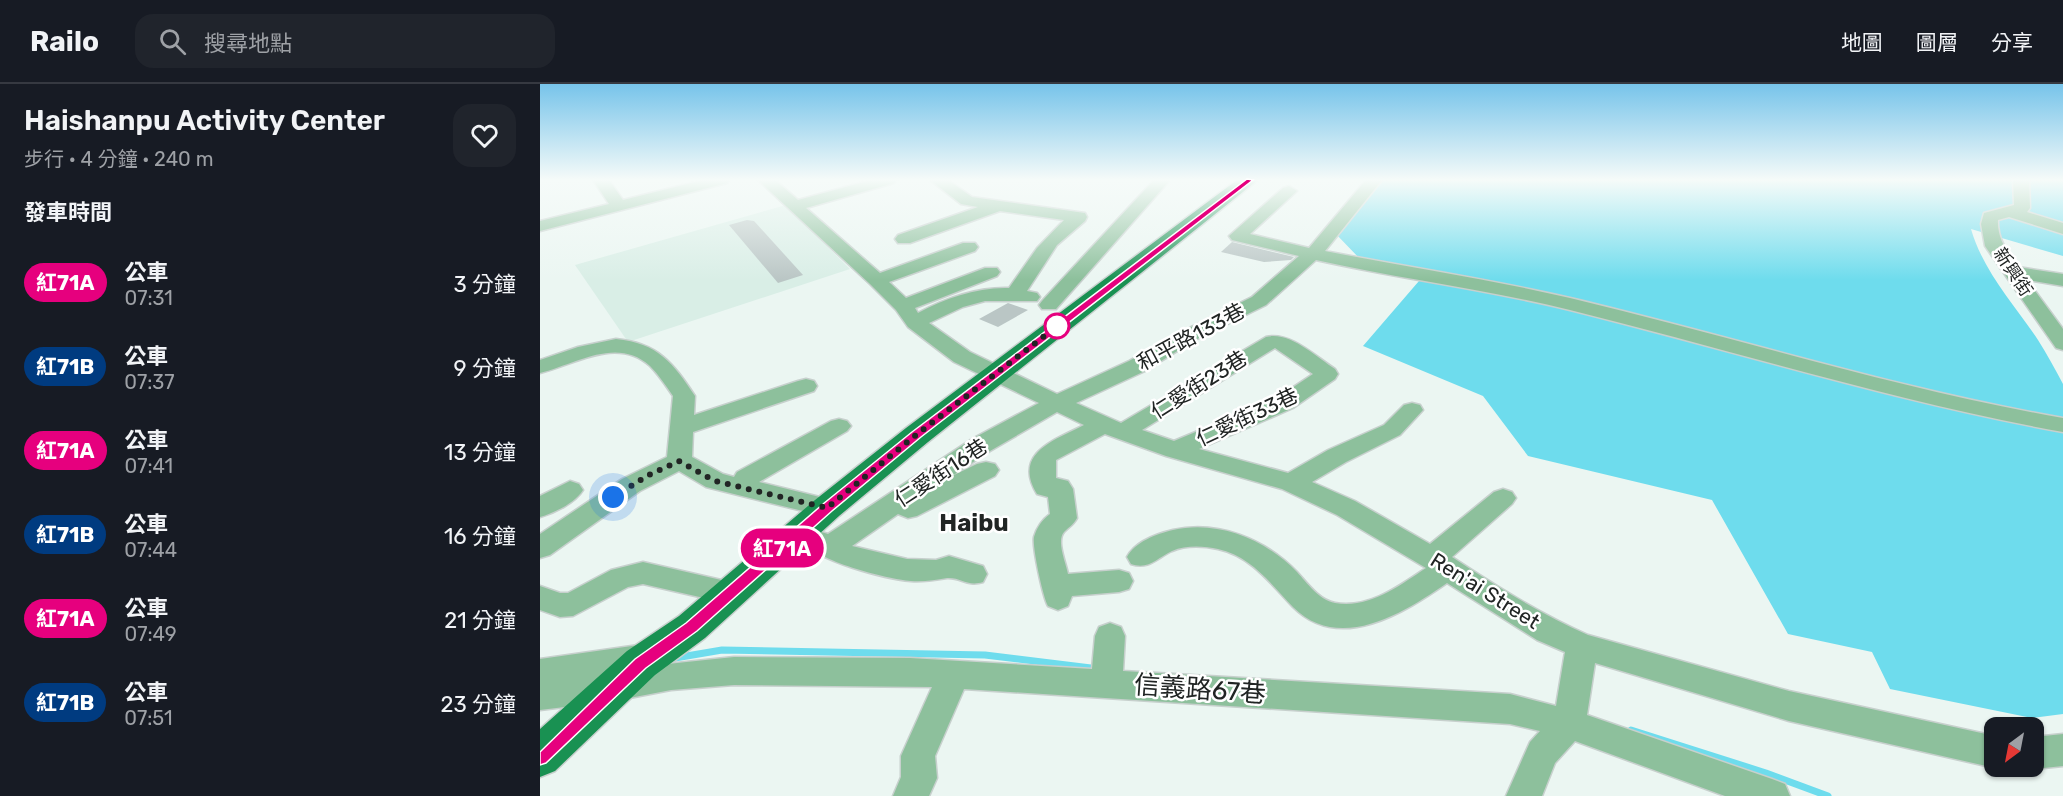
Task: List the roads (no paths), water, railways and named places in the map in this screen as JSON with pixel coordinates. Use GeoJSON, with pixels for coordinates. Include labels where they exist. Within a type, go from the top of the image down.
{"type":"FeatureCollection","features":[{"type":"Feature","properties":{"kind":"main road"},"geometry":{"type":"LineString","coordinates":[[540,757],[601,703],[632,671],[692,627],[730,593],[822,543],[827,508],[916,435],[996,374],[1054,315],[1201,213]]}},
{"type":"Feature","properties":{"kind":"street"},"geometry":{"type":"LineString","coordinates":[[540,226],[590,213]]}},
{"type":"Feature","properties":{"kind":"street","name":"Ren'ai Street"},"geometry":{"type":"LineString","coordinates":[[802,213],[877,280],[903,306],[915,323],[962,357],[1112,429],[1175,450],[1291,483],[1346,508],[1440,563],[1493,599],[1582,646],[1789,706],[1984,750]]}},
{"type":"Feature","properties":{"kind":"street"},"geometry":{"type":"LineString","coordinates":[[904,239],[977,213]]}},
{"type":"Feature","properties":{"kind":"street"},"geometry":{"type":"LineString","coordinates":[[1016,293],[1026,274],[1054,237],[1079,218],[1047,213]]}},
{"type":"Feature","properties":{"kind":"street"},"geometry":{"type":"LineString","coordinates":[[915,323],[944,308],[989,292],[1016,293],[1054,315],[1134,213]]}},
{"type":"Feature","properties":{"kind":"street"},"geometry":{"type":"LineString","coordinates":[[1264,213],[1238,236],[1314,253],[1530,294],[1657,326],[1773,360],[1900,393],[1975,410],[2063,424]]}},
{"type":"Feature","properties":{"kind":"street","name":"和平路133巷"},"geometry":{"type":"LineString","coordinates":[[1057,403],[1137,366],[1188,336],[1248,307],[1314,253],[1347,213]]}},
{"type":"Feature","properties":{"kind":"street","name":"新興街"},"geometry":{"type":"LineString","coordinates":[[1999,213],[1990,217],[1989,224],[1994,246],[2063,344]]}},
{"type":"Feature","properties":{"kind":"street"},"geometry":{"type":"LineString","coordinates":[[2021,213],[2063,229]]}},
{"type":"Feature","properties":{"kind":"street"},"geometry":{"type":"LineString","coordinates":[[877,280],[969,247]]}},
{"type":"Feature","properties":{"kind":"street"},"geometry":{"type":"LineString","coordinates":[[903,306],[991,272]]}},
{"type":"Feature","properties":{"kind":"street"},"geometry":{"type":"LineString","coordinates":[[2012,272],[2063,280]]}},
{"type":"Feature","properties":{"kind":"street","name":"仁愛街23巷"},"geometry":{"type":"LineString","coordinates":[[1112,429],[1266,343],[1278,341]]}},
{"type":"Feature","properties":{"kind":"street","name":"仁愛街33巷"},"geometry":{"type":"LineString","coordinates":[[1175,450],[1285,403],[1328,374],[1278,341]]}},
{"type":"Feature","properties":{"kind":"street"},"geometry":{"type":"LineString","coordinates":[[540,367],[607,345],[630,345],[656,360],[684,396],[679,461]]}},
{"type":"Feature","properties":{"kind":"street"},"geometry":{"type":"LineString","coordinates":[[680,428],[806,386]]}},
{"type":"Feature","properties":{"kind":"street","name":"仁愛街16巷"},"geometry":{"type":"LineString","coordinates":[[822,543],[981,445],[1057,403]]}},
{"type":"Feature","properties":{"kind":"street"},"geometry":{"type":"LineString","coordinates":[[1291,483],[1337,456],[1392,430],[1412,411]]}},
{"type":"Feature","properties":{"kind":"street"},"geometry":{"type":"LineString","coordinates":[[746,488],[746,478],[839,426]]}},
{"type":"Feature","properties":{"kind":"street"},"geometry":{"type":"LineString","coordinates":[[1112,429],[1049,453],[1042,462],[1046,488],[1060,489],[1064,518],[1052,528],[1047,539],[1056,592],[1119,581]]}},
{"type":"Feature","properties":{"kind":"street"},"geometry":{"type":"LineString","coordinates":[[679,461],[705,477],[827,508]]}},
{"type":"Feature","properties":{"kind":"street"},"geometry":{"type":"LineString","coordinates":[[540,548],[631,485],[679,461]]}},
{"type":"Feature","properties":{"kind":"street"},"geometry":{"type":"LineString","coordinates":[[822,543],[855,537],[986,470]]}},
{"type":"Feature","properties":{"kind":"street"},"geometry":{"type":"LineString","coordinates":[[540,508],[570,490]]}},
{"type":"Feature","properties":{"kind":"street"},"geometry":{"type":"LineString","coordinates":[[1141,557],[1166,542],[1186,537],[1227,540],[1257,554],[1281,574],[1311,607],[1330,615],[1351,617],[1386,606],[1440,563],[1503,498]]}},
{"type":"Feature","properties":{"kind":"street"},"geometry":{"type":"LineString","coordinates":[[822,543],[907,570],[936,572],[949,567],[973,574]]}},
{"type":"Feature","properties":{"kind":"street"},"geometry":{"type":"LineString","coordinates":[[540,598],[560,604],[573,604],[621,578],[643,573],[730,593]]}},
{"type":"Feature","properties":{"kind":"street"},"geometry":{"type":"LineString","coordinates":[[1524,796],[1542,753],[1572,711],[1582,646]]}},
{"type":"Feature","properties":{"kind":"street","name":"信義路67巷"},"geometry":{"type":"LineString","coordinates":[[632,671],[671,676],[734,671],[955,674],[1107,666],[1510,709],[1572,711],[1772,796]]}},
{"type":"Feature","properties":{"kind":"street"},"geometry":{"type":"LineString","coordinates":[[540,690],[632,671]]}},
{"type":"Feature","properties":{"kind":"street"},"geometry":{"type":"LineString","coordinates":[[540,690],[632,671]]}},
{"type":"Feature","properties":{"kind":"street"},"geometry":{"type":"LineString","coordinates":[[911,796],[919,778],[918,756],[955,674]]}},
{"type":"Feature","properties":{"kind":"street"},"geometry":{"type":"LineString","coordinates":[[2044,752],[2063,750]]}},
{"type":"Feature","properties":{"kind":"water"},"geometry":{"type":"Polygon","coordinates":[[[1350,213],[2063,213],[2063,256],[1971,229],[1991,273],[2038,340],[2063,384],[2063,714],[2027,717],[1890,689],[1872,652],[1788,634],[1712,500],[1528,456],[1483,396],[1363,346],[1425,274],[1361,260],[1335,233],[1350,213]]]}},
{"type":"Feature","properties":{"kind":"waterway"},"geometry":{"type":"LineString","coordinates":[[675,658],[722,650],[985,655],[1099,669]]}},
{"type":"Feature","properties":{"kind":"waterway"},"geometry":{"type":"LineString","coordinates":[[1631,730],[1766,773],[1828,796]]}},
{"type":"Feature","properties":{"kind":"district","name":"Haibu"},"geometry":{"type":"Point","coordinates":[974,523]}}]}
